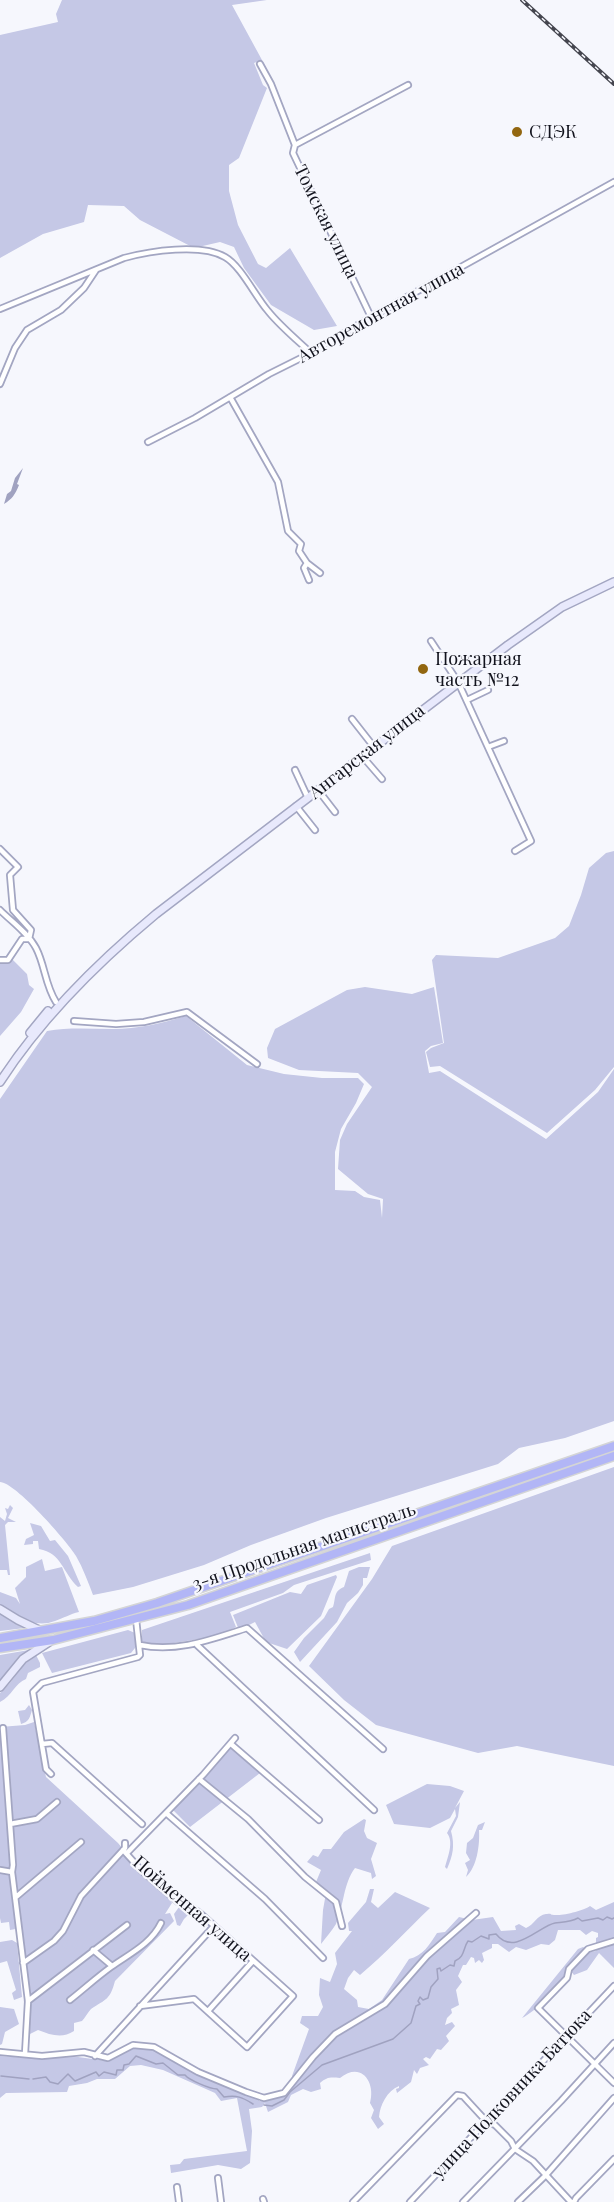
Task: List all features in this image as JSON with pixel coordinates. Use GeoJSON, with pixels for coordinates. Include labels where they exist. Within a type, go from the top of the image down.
{"type":"FeatureCollection","features":[{"type":"Feature","properties":{"kind":"highway","name":"3-я Продольная магистраль"},"geometry":{"type":"LineString","coordinates":[[0,1638],[94,1621],[184,1594],[614,1446]]}},
{"type":"Feature","properties":{"kind":"highway","name":"3-я Продольная магистраль"},"geometry":{"type":"LineString","coordinates":[[0,1648],[53,1640],[188,1605],[614,1456]]}},
{"type":"Feature","properties":{"kind":"main road","name":"Ангарская улица"},"geometry":{"type":"LineString","coordinates":[[0,1074],[28,1035],[56,1002],[112,946],[458,682],[562,607],[591,591],[614,582]]}},
{"type":"Feature","properties":{"kind":"main road","name":"Ангарская улица"},"geometry":{"type":"LineString","coordinates":[[0,1082],[13,1062],[60,1004],[114,949],[156,914]]}},
{"type":"Feature","properties":{"kind":"main road"},"geometry":{"type":"LineString","coordinates":[[0,1609],[29,1626],[48,1630]]}},
{"type":"Feature","properties":{"kind":"main road"},"geometry":{"type":"LineString","coordinates":[[0,1687],[23,1659],[53,1640]]}},
{"type":"Feature","properties":{"kind":"street"},"geometry":{"type":"LineString","coordinates":[[260,64],[271,84],[295,145]]}},
{"type":"Feature","properties":{"kind":"street","name":"Томская улица"},"geometry":{"type":"LineString","coordinates":[[371,317],[292,153],[295,145],[408,85]]}},
{"type":"Feature","properties":{"kind":"street","name":"Авторемонтная улица"},"geometry":{"type":"LineString","coordinates":[[148,442],[195,418],[614,182]]}},
{"type":"Feature","properties":{"kind":"street"},"geometry":{"type":"LineString","coordinates":[[0,309],[124,258],[160,250],[196,250],[225,257],[235,266],[269,313],[311,353]]}},
{"type":"Feature","properties":{"kind":"street"},"geometry":{"type":"LineString","coordinates":[[0,384],[15,348],[27,330],[61,309],[84,288],[97,269]]}},
{"type":"Feature","properties":{"kind":"street"},"geometry":{"type":"LineString","coordinates":[[230,397],[278,482],[288,531],[301,544],[299,551],[307,563],[320,573]]}},
{"type":"Feature","properties":{"kind":"street"},"geometry":{"type":"LineString","coordinates":[[307,563],[304,568],[309,580]]}},
{"type":"Feature","properties":{"kind":"street"},"geometry":{"type":"LineString","coordinates":[[431,641],[458,682],[531,841],[515,851]]}},
{"type":"Feature","properties":{"kind":"street"},"geometry":{"type":"LineString","coordinates":[[466,700],[488,690]]}},
{"type":"Feature","properties":{"kind":"street"},"geometry":{"type":"LineString","coordinates":[[352,719],[374,747]]}},
{"type":"Feature","properties":{"kind":"street"},"geometry":{"type":"LineString","coordinates":[[488,747],[504,741]]}},
{"type":"Feature","properties":{"kind":"street"},"geometry":{"type":"LineString","coordinates":[[362,756],[382,779]]}},
{"type":"Feature","properties":{"kind":"street"},"geometry":{"type":"LineString","coordinates":[[295,770],[308,798]]}},
{"type":"Feature","properties":{"kind":"street"},"geometry":{"type":"LineString","coordinates":[[318,790],[335,812]]}},
{"type":"Feature","properties":{"kind":"street"},"geometry":{"type":"LineString","coordinates":[[296,807],[315,830]]}},
{"type":"Feature","properties":{"kind":"street"},"geometry":{"type":"LineString","coordinates":[[0,849],[18,867],[10,875],[13,910],[31,930],[29,939]]}},
{"type":"Feature","properties":{"kind":"street"},"geometry":{"type":"LineString","coordinates":[[0,910],[36,949],[48,988],[56,1002]]}},
{"type":"Feature","properties":{"kind":"street"},"geometry":{"type":"LineString","coordinates":[[0,960],[8,960],[22,939],[29,939]]}},
{"type":"Feature","properties":{"kind":"street"},"geometry":{"type":"LineString","coordinates":[[74,1021],[116,1024],[144,1022],[187,1012],[257,1064]]}},
{"type":"Feature","properties":{"kind":"street"},"geometry":{"type":"LineString","coordinates":[[51,1774],[46,1769],[33,1692],[42,1683],[138,1657],[140,1645],[136,1619]]}},
{"type":"Feature","properties":{"kind":"street"},"geometry":{"type":"LineString","coordinates":[[140,1645],[153,1648],[197,1645],[247,1628],[383,1749]]}},
{"type":"Feature","properties":{"kind":"street"},"geometry":{"type":"LineString","coordinates":[[197,1645],[374,1810]]}},
{"type":"Feature","properties":{"kind":"street"},"geometry":{"type":"LineString","coordinates":[[3,1728],[14,1865],[12,1872],[28,2001],[25,2054]]}},
{"type":"Feature","properties":{"kind":"street"},"geometry":{"type":"LineString","coordinates":[[22,1963],[54,1941],[63,1931],[81,1896],[166,1813],[235,1738]]}},
{"type":"Feature","properties":{"kind":"street"},"geometry":{"type":"LineString","coordinates":[[42,1744],[52,1743],[142,1824]]}},
{"type":"Feature","properties":{"kind":"street"},"geometry":{"type":"LineString","coordinates":[[231,1744],[319,1820]]}},
{"type":"Feature","properties":{"kind":"street"},"geometry":{"type":"LineString","coordinates":[[199,1779],[248,1819],[305,1877],[336,1902],[342,1926]]}},
{"type":"Feature","properties":{"kind":"street"},"geometry":{"type":"LineString","coordinates":[[10,1824],[37,1819],[57,1802]]}},
{"type":"Feature","properties":{"kind":"street"},"geometry":{"type":"LineString","coordinates":[[166,1813],[265,1899],[323,1958]]}},
{"type":"Feature","properties":{"kind":"street"},"geometry":{"type":"LineString","coordinates":[[16,1897],[81,1842]]}},
{"type":"Feature","properties":{"kind":"street","name":"Пойменная улица"},"geometry":{"type":"LineString","coordinates":[[125,1842],[125,1851],[142,1871],[178,1902],[190,1906],[293,1996],[247,2047],[208,2011]]}},
{"type":"Feature","properties":{"kind":"street"},"geometry":{"type":"LineString","coordinates":[[0,1870],[12,1872]]}},
{"type":"Feature","properties":{"kind":"street"},"geometry":{"type":"LineString","coordinates":[[0,2052],[42,2056],[84,2052],[112,2058],[133,2045],[139,2044],[154,2047],[198,2072],[264,2098],[284,2093],[335,2034],[385,2004],[427,1956],[476,1913]]}},
{"type":"Feature","properties":{"kind":"street"},"geometry":{"type":"LineString","coordinates":[[70,2000],[112,1966],[132,1954],[156,1932],[160,1923]]}},
{"type":"Feature","properties":{"kind":"street"},"geometry":{"type":"LineString","coordinates":[[28,2001],[127,1925]]}},
{"type":"Feature","properties":{"kind":"street"},"geometry":{"type":"LineString","coordinates":[[95,2056],[214,1926]]}},
{"type":"Feature","properties":{"kind":"street"},"geometry":{"type":"LineString","coordinates":[[614,1941],[588,1949],[569,1969],[567,1978],[538,2008],[614,2083]]}},
{"type":"Feature","properties":{"kind":"street"},"geometry":{"type":"LineString","coordinates":[[93,1950],[112,1966]]}},
{"type":"Feature","properties":{"kind":"street"},"geometry":{"type":"LineString","coordinates":[[140,2006],[194,1999],[208,2011],[253,1961]]}},
{"type":"Feature","properties":{"kind":"street","name":"улица Полковника Батюка"},"geometry":{"type":"LineString","coordinates":[[410,2202],[614,1986]]}},
{"type":"Feature","properties":{"kind":"street"},"geometry":{"type":"LineString","coordinates":[[464,2202],[614,2043]]}},
{"type":"Feature","properties":{"kind":"street"},"geometry":{"type":"LineString","coordinates":[[353,2202],[457,2095],[463,2096],[487,2122],[495,2125],[511,2141],[515,2149],[533,2161],[572,2202],[614,2159]]}},
{"type":"Feature","properties":{"kind":"street"},"geometry":{"type":"LineString","coordinates":[[518,2202],[545,2176],[614,2098]]}},
{"type":"Feature","properties":{"kind":"street"},"geometry":{"type":"LineString","coordinates":[[218,2178],[221,2202]]}},
{"type":"Feature","properties":{"kind":"street"},"geometry":{"type":"LineString","coordinates":[[177,2187],[178,2202]]}},
{"type":"Feature","properties":{"kind":"shaded area"},"geometry":{"type":"Polygon","coordinates":[[[62,0],[267,0],[232,5],[262,60],[254,63],[263,85],[267,88],[239,158],[229,165],[229,191],[238,225],[258,264],[266,268],[290,248],[337,326],[314,330],[271,305],[244,268],[234,247],[220,242],[194,248],[140,220],[124,206],[88,205],[84,222],[43,234],[0,258],[0,35],[58,22],[56,14],[62,0]]]}},
{"type":"Feature","properties":{"kind":"shaded area"},"geometry":{"type":"Polygon","coordinates":[[[23,468],[16,491],[4,504],[15,478],[23,468]]]}},
{"type":"Feature","properties":{"kind":"shaded area"},"geometry":{"type":"Polygon","coordinates":[[[614,851],[614,1067],[595,1090],[547,1133],[440,1066],[430,1067],[426,1052],[444,1043],[432,960],[436,955],[498,958],[555,938],[569,926],[589,868],[606,853],[614,851]]]}},
{"type":"Feature","properties":{"kind":"shaded area"},"geometry":{"type":"Polygon","coordinates":[[[12,959],[27,974],[29,985],[34,989],[21,1012],[0,1036],[0,962],[4,963],[12,959]]]}},
{"type":"Feature","properties":{"kind":"shaded area"},"geometry":{"type":"Polygon","coordinates":[[[365,987],[412,994],[434,987],[443,1043],[431,1046],[425,1051],[429,1073],[440,1071],[546,1139],[598,1092],[614,1069],[614,1421],[565,1438],[519,1448],[498,1464],[326,1518],[204,1565],[133,1587],[93,1595],[79,1561],[63,1539],[29,1502],[0,1482],[0,1099],[47,1031],[131,1028],[186,1016],[247,1065],[284,1074],[322,1078],[358,1078],[364,1084],[341,1129],[335,1152],[335,1190],[355,1191],[364,1197],[380,1200],[382,1218],[383,1199],[368,1194],[338,1169],[340,1140],[347,1124],[372,1087],[358,1073],[299,1070],[268,1058],[267,1048],[275,1029],[347,990],[365,987]]]}},
{"type":"Feature","properties":{"kind":"shaded area"},"geometry":{"type":"Polygon","coordinates":[[[614,1467],[614,1766],[517,1746],[478,1753],[376,1725],[344,1700],[309,1666],[372,1579],[392,1546],[614,1467]]]}},
{"type":"Feature","properties":{"kind":"shaded area"},"geometry":{"type":"Polygon","coordinates":[[[10,1505],[13,1508],[8,1518],[16,1522],[8,1522],[5,1525],[10,1575],[8,1575],[7,1570],[0,1570],[0,1517],[5,1521],[7,1514],[5,1508],[8,1509],[10,1505]]]}},
{"type":"Feature","properties":{"kind":"shaded area"},"geometry":{"type":"Polygon","coordinates":[[[30,1523],[41,1526],[50,1541],[55,1540],[68,1556],[81,1586],[78,1587],[53,1555],[39,1549],[38,1541],[24,1545],[26,1539],[34,1535],[30,1523]]]}},
{"type":"Feature","properties":{"kind":"shaded area"},"geometry":{"type":"Polygon","coordinates":[[[370,1553],[371,1560],[294,1585],[283,1593],[230,1612],[236,1627],[218,1636],[155,1646],[142,1642],[142,1630],[370,1553]]]}},
{"type":"Feature","properties":{"kind":"shaded area"},"geometry":{"type":"Polygon","coordinates":[[[42,1559],[45,1571],[62,1567],[79,1612],[55,1621],[40,1623],[26,1620],[0,1606],[0,1592],[16,1598],[20,1604],[15,1588],[26,1577],[26,1567],[42,1559]]]}},
{"type":"Feature","properties":{"kind":"shaded area"},"geometry":{"type":"Polygon","coordinates":[[[359,1567],[370,1567],[367,1578],[363,1578],[363,1585],[347,1603],[337,1622],[300,1662],[294,1652],[333,1607],[336,1593],[344,1587],[349,1571],[359,1567]]]}},
{"type":"Feature","properties":{"kind":"shaded area"},"geometry":{"type":"Polygon","coordinates":[[[336,1575],[321,1616],[287,1649],[266,1642],[255,1622],[239,1630],[233,1615],[290,1592],[301,1594],[307,1585],[336,1575]]]}},
{"type":"Feature","properties":{"kind":"shaded area"},"geometry":{"type":"Polygon","coordinates":[[[0,1612],[23,1626],[25,1628],[0,1631],[0,1612]]]}},
{"type":"Feature","properties":{"kind":"shaded area"},"geometry":{"type":"Polygon","coordinates":[[[128,1630],[135,1633],[135,1648],[131,1653],[52,1673],[42,1653],[128,1630]]]}},
{"type":"Feature","properties":{"kind":"shaded area"},"geometry":{"type":"Polygon","coordinates":[[[29,1650],[0,1682],[0,1655],[29,1650]]]}},
{"type":"Feature","properties":{"kind":"shaded area"},"geometry":{"type":"Polygon","coordinates":[[[36,1655],[40,1667],[28,1673],[26,1679],[0,1702],[0,1693],[36,1655]]]}},
{"type":"Feature","properties":{"kind":"shaded area"},"geometry":{"type":"Polygon","coordinates":[[[29,1705],[32,1710],[30,1717],[21,1724],[18,1711],[25,1710],[29,1705]]]}},
{"type":"Feature","properties":{"kind":"shaded area"},"geometry":{"type":"Polygon","coordinates":[[[34,1722],[46,1777],[118,1843],[145,1876],[167,1895],[172,1903],[165,1914],[170,1913],[174,1921],[115,1981],[107,1998],[91,2009],[82,2021],[74,2023],[74,2031],[61,2036],[38,2030],[30,2034],[25,2015],[27,2002],[21,1928],[10,1930],[9,1922],[1,1923],[0,1918],[0,1727],[34,1722]]]}},
{"type":"Feature","properties":{"kind":"shaded area"},"geometry":{"type":"Polygon","coordinates":[[[232,1747],[260,1773],[190,1827],[173,1810],[232,1747]]]}},
{"type":"Feature","properties":{"kind":"shaded area"},"geometry":{"type":"Polygon","coordinates":[[[427,1784],[450,1786],[464,1791],[455,1808],[460,1802],[458,1817],[451,1831],[453,1850],[447,1869],[445,1867],[450,1845],[447,1833],[456,1816],[455,1809],[450,1818],[430,1828],[394,1824],[386,1805],[427,1784]]]}},
{"type":"Feature","properties":{"kind":"shaded area"},"geometry":{"type":"Polygon","coordinates":[[[364,1819],[366,1820],[364,1831],[367,1838],[377,1843],[371,1859],[376,1876],[372,1879],[371,1873],[355,1868],[348,1881],[336,1924],[321,1944],[326,1893],[316,1882],[321,1870],[307,1862],[313,1855],[318,1857],[323,1849],[331,1849],[344,1832],[364,1819]]]}},
{"type":"Feature","properties":{"kind":"shaded area"},"geometry":{"type":"Polygon","coordinates":[[[485,1822],[482,1830],[479,1830],[475,1862],[466,1877],[468,1870],[465,1863],[470,1860],[466,1853],[467,1843],[473,1838],[478,1825],[485,1822]]]}},
{"type":"Feature","properties":{"kind":"shaded area"},"geometry":{"type":"Polygon","coordinates":[[[370,1889],[374,1889],[371,1902],[378,1908],[395,1892],[430,1908],[360,1975],[354,1970],[348,1978],[344,1989],[357,2000],[358,2007],[369,2009],[382,2000],[409,1959],[422,1953],[437,1933],[445,1932],[459,1917],[472,1920],[493,1917],[501,1931],[516,1930],[515,1926],[519,1924],[526,1928],[543,1915],[564,1915],[590,1906],[596,1910],[614,1902],[614,1968],[599,1953],[587,1970],[574,1975],[570,1970],[549,1997],[522,2018],[578,1949],[583,1947],[590,1952],[596,1951],[598,1933],[592,1931],[586,1935],[580,1930],[558,1930],[555,1940],[549,1945],[541,1944],[526,1950],[516,1947],[509,1952],[498,1944],[492,1944],[492,1948],[482,1953],[484,1960],[482,1963],[479,1960],[475,1963],[474,1958],[471,1957],[466,1965],[463,1965],[458,1976],[462,1982],[456,1990],[459,2005],[451,2009],[452,2013],[445,2025],[452,2022],[455,2026],[446,2036],[449,2041],[441,2050],[437,2049],[430,2059],[426,2057],[423,2059],[429,2065],[420,2068],[417,2074],[414,2070],[411,2082],[397,2093],[396,2089],[399,2086],[388,2095],[379,2117],[384,2124],[378,2129],[371,2118],[374,2110],[370,2103],[371,2088],[365,2076],[354,2072],[340,2078],[327,2079],[320,2083],[321,2089],[311,2092],[303,2089],[291,2095],[288,2102],[268,2112],[265,2103],[262,2107],[249,2109],[252,2131],[250,2163],[241,2169],[218,2165],[171,2173],[170,2165],[180,2164],[184,2159],[247,2151],[237,2098],[221,2101],[215,2093],[163,2070],[141,2065],[130,2066],[115,2079],[97,2079],[69,2086],[67,2092],[6,2093],[0,2098],[0,2056],[78,2057],[107,2061],[132,2048],[153,2048],[205,2076],[259,2098],[259,2101],[279,2097],[295,2083],[292,2076],[309,2029],[300,2023],[302,2016],[318,2016],[323,2007],[319,1995],[320,1978],[330,1982],[337,1964],[335,1953],[352,1931],[349,1931],[348,1923],[366,1902],[370,1889]]]}},
{"type":"Feature","properties":{"kind":"shaded area"},"geometry":{"type":"Polygon","coordinates":[[[181,1906],[191,1912],[180,1926],[177,1925],[174,1914],[181,1906]]]}},
{"type":"Feature","properties":{"kind":"shaded area"},"geometry":{"type":"Polygon","coordinates":[[[12,1940],[17,1943],[22,1997],[14,2000],[12,1993],[16,1990],[7,1961],[0,1963],[0,1942],[12,1940]]]}},
{"type":"Feature","properties":{"kind":"shaded area"},"geometry":{"type":"Polygon","coordinates":[[[0,2007],[14,2009],[19,2024],[5,2032],[0,2045],[0,2007]]]}},
{"type":"Feature","properties":{"kind":"waterway"},"geometry":{"type":"LineString","coordinates":[[264,2105],[272,2106],[284,2100],[290,2092],[322,2065],[393,2039],[411,2023],[416,2006],[420,2004],[418,2001],[420,1997],[423,2000],[428,1998],[431,1987],[438,1979],[437,1969],[440,1968],[441,1971],[450,1965],[454,1966],[468,1941],[472,1942],[481,1936],[489,1939],[489,1935],[496,1934],[503,1940],[518,1941],[555,1923],[578,1918],[582,1921],[614,1918]]}},
{"type":"Feature","properties":{"kind":"waterway"},"geometry":{"type":"LineString","coordinates":[[33,2079],[46,2077],[50,2082],[58,2084],[68,2074],[75,2081],[96,2072],[99,2076],[104,2072],[116,2075],[117,2070],[123,2070],[124,2065],[129,2064],[136,2056],[156,2064],[163,2063],[178,2075],[185,2075],[200,2084],[217,2089],[224,2097],[239,2097],[253,2104]]}},
{"type":"Feature","properties":{"kind":"waterway"},"geometry":{"type":"LineString","coordinates":[[1,2076],[29,2079]]}},
{"type":"Feature","properties":{"kind":"railway"},"geometry":{"type":"LineString","coordinates":[[522,0],[614,84]]}},
{"type":"Feature","properties":{"kind":"place","name":"СДЭК"},"geometry":{"type":"Point","coordinates":[517,132]}},
{"type":"Feature","properties":{"kind":"place","name":"Пожарная часть №12"},"geometry":{"type":"Point","coordinates":[423,669]}}]}
